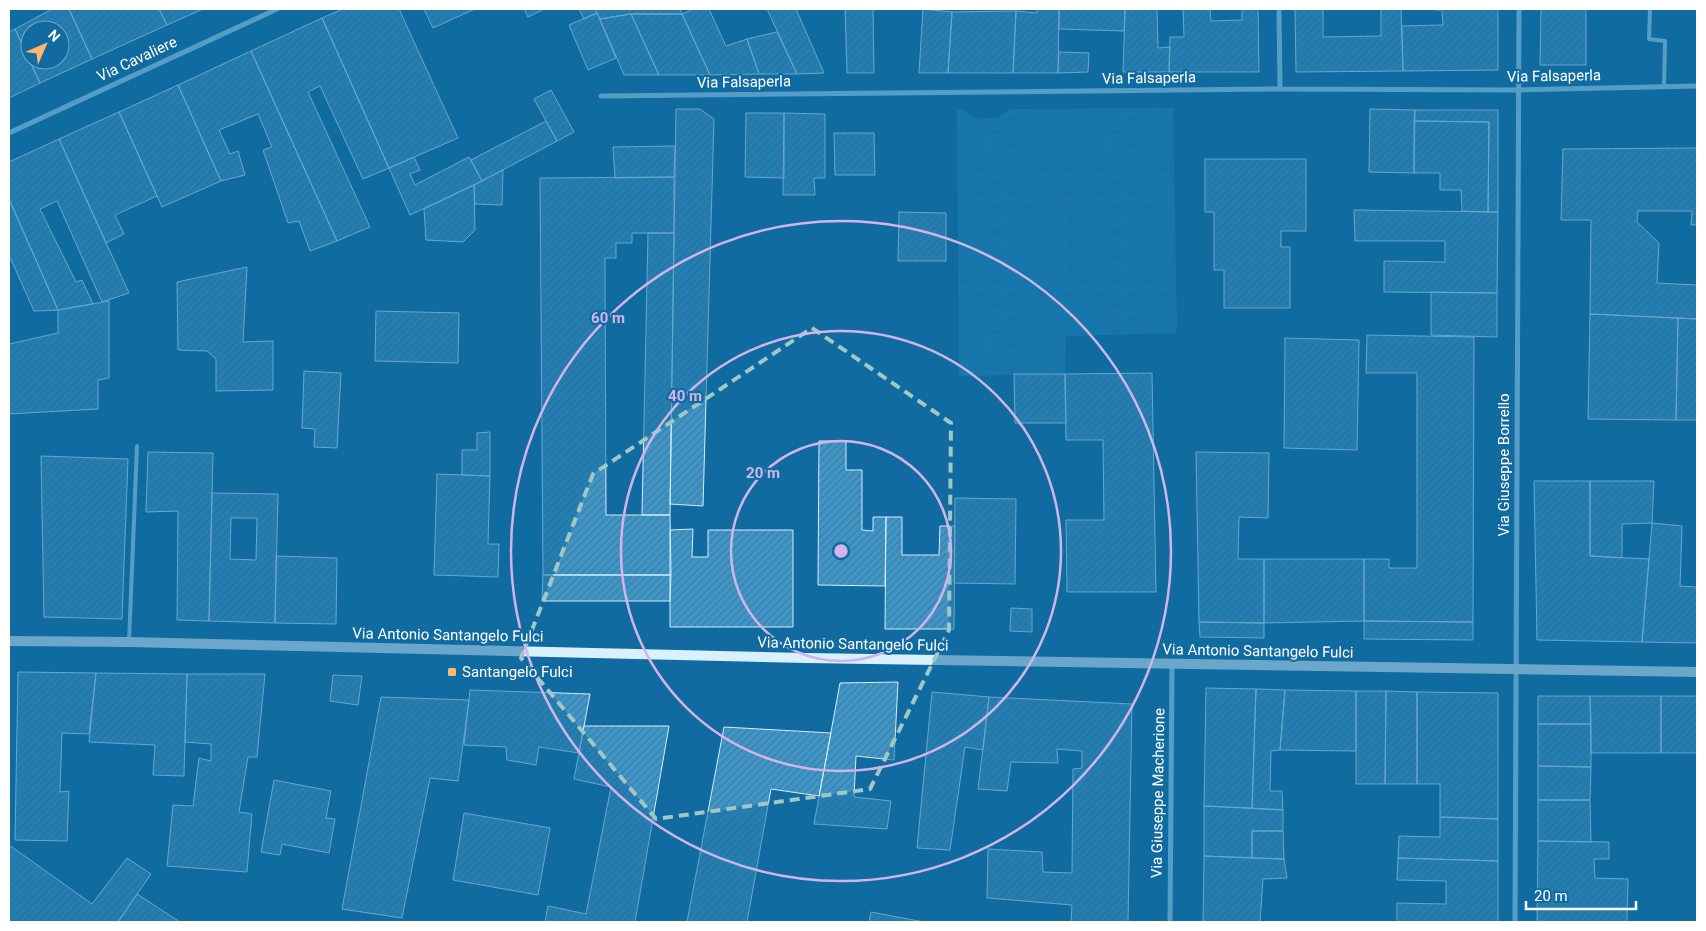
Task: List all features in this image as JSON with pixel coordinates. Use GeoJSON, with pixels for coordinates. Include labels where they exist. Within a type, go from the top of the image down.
{"type":"FeatureCollection","features":[{"type":"Feature","properties":{"kind":"street","name":"Via Cavaliere"},"geometry":{"type":"LineString","coordinates":[[9,133],[277,9]]}},
{"type":"Feature","properties":{"kind":"street"},"geometry":{"type":"LineString","coordinates":[[1279,9],[1280,89]]}},
{"type":"Feature","properties":{"kind":"street","name":"Via Giuseppe Borrello"},"geometry":{"type":"LineString","coordinates":[[1515,922],[1519,9]]}},
{"type":"Feature","properties":{"kind":"street","name":"Via Falsaperla"},"geometry":{"type":"LineString","coordinates":[[601,96],[1280,89],[1518,90],[1697,86]]}},
{"type":"Feature","properties":{"kind":"street","name":"Via Antonio Santangelo Fulci"},"geometry":{"type":"LineString","coordinates":[[9,641],[1172,665],[1697,672]]}},
{"type":"Feature","properties":{"kind":"street","name":"Via Giuseppe Macherione"},"geometry":{"type":"LineString","coordinates":[[1170,922],[1172,665]]}},
{"type":"Feature","properties":{"kind":"lane"},"geometry":{"type":"LineString","coordinates":[[1650,9],[1649,39],[1665,41],[1664,87]]}},
{"type":"Feature","properties":{"kind":"lane"},"geometry":{"type":"LineString","coordinates":[[129,642],[137,446]]}},
{"type":"Feature","properties":{"kind":"highlighted area"},"geometry":{"type":"Polygon","coordinates":[[[812,328],[951,423],[949,630],[870,789],[656,819],[521,658],[593,474],[812,328]]]}},
{"type":"Feature","properties":{"kind":"green space"},"geometry":{"type":"Polygon","coordinates":[[[1173,108],[1177,333],[1066,336],[1065,374],[959,376],[957,110],[963,110],[973,118],[998,118],[1011,109],[1173,108]]]}},
{"type":"Feature","properties":{"kind":"building"},"geometry":{"type":"Polygon","coordinates":[[[52,9],[69,9],[92,59],[70,69],[70,20],[32,20],[52,9]]]}},
{"type":"Feature","properties":{"kind":"building"},"geometry":{"type":"Polygon","coordinates":[[[69,9],[159,9],[167,25],[92,59],[69,9]]]}},
{"type":"Feature","properties":{"kind":"building"},"geometry":{"type":"Polygon","coordinates":[[[159,9],[203,9],[167,25],[159,9]]]}},
{"type":"Feature","properties":{"kind":"building"},"geometry":{"type":"Polygon","coordinates":[[[343,9],[399,9],[458,138],[389,168],[322,18],[343,9]]]}},
{"type":"Feature","properties":{"kind":"building"},"geometry":{"type":"Polygon","coordinates":[[[424,9],[475,9],[433,28],[424,9]]]}},
{"type":"Feature","properties":{"kind":"building"},"geometry":{"type":"Polygon","coordinates":[[[524,9],[544,9],[528,17],[524,9]]]}},
{"type":"Feature","properties":{"kind":"building"},"geometry":{"type":"Polygon","coordinates":[[[579,9],[595,9],[597,13],[584,19],[579,9]]]}},
{"type":"Feature","properties":{"kind":"building"},"geometry":{"type":"Polygon","coordinates":[[[595,9],[680,9],[682,14],[631,14],[600,19],[595,9]]]}},
{"type":"Feature","properties":{"kind":"building"},"geometry":{"type":"Polygon","coordinates":[[[694,9],[709,9],[726,46],[747,39],[759,74],[710,75],[682,14],[694,9]]]}},
{"type":"Feature","properties":{"kind":"building"},"geometry":{"type":"Polygon","coordinates":[[[767,9],[796,9],[824,73],[797,74],[767,9]]]}},
{"type":"Feature","properties":{"kind":"building"},"geometry":{"type":"Polygon","coordinates":[[[845,9],[873,9],[874,73],[847,73],[845,9]]]}},
{"type":"Feature","properties":{"kind":"building"},"geometry":{"type":"Polygon","coordinates":[[[923,9],[952,12],[948,73],[919,73],[923,9]]]}},
{"type":"Feature","properties":{"kind":"building"},"geometry":{"type":"Polygon","coordinates":[[[1037,9],[1059,9],[1058,73],[1013,73],[1016,11],[1037,13],[1037,9]]]}},
{"type":"Feature","properties":{"kind":"building"},"geometry":{"type":"Polygon","coordinates":[[[1059,9],[1125,9],[1124,31],[1059,29],[1059,9]]]}},
{"type":"Feature","properties":{"kind":"building"},"geometry":{"type":"Polygon","coordinates":[[[1125,9],[1157,9],[1158,48],[1170,47],[1169,72],[1123,72],[1125,9]]]}},
{"type":"Feature","properties":{"kind":"building"},"geometry":{"type":"Polygon","coordinates":[[[1183,9],[1210,9],[1211,21],[1242,20],[1242,9],[1258,9],[1259,72],[1169,72],[1170,37],[1184,37],[1183,9]]]}},
{"type":"Feature","properties":{"kind":"building"},"geometry":{"type":"Polygon","coordinates":[[[1295,9],[1323,9],[1323,37],[1381,36],[1381,9],[1401,9],[1403,71],[1296,72],[1295,9]]]}},
{"type":"Feature","properties":{"kind":"building"},"geometry":{"type":"Polygon","coordinates":[[[1435,9],[1498,9],[1498,70],[1403,71],[1402,26],[1443,25],[1442,10],[1435,9]]]}},
{"type":"Feature","properties":{"kind":"building"},"geometry":{"type":"Polygon","coordinates":[[[1541,9],[1586,9],[1586,65],[1540,65],[1541,9]]]}},
{"type":"Feature","properties":{"kind":"building"},"geometry":{"type":"Polygon","coordinates":[[[1016,11],[1013,73],[948,73],[952,12],[1016,11]]]}},
{"type":"Feature","properties":{"kind":"building"},"geometry":{"type":"Polygon","coordinates":[[[597,13],[616,58],[588,70],[569,25],[597,13]]]}},
{"type":"Feature","properties":{"kind":"building"},"geometry":{"type":"Polygon","coordinates":[[[631,14],[659,75],[624,75],[600,19],[631,14]]]}},
{"type":"Feature","properties":{"kind":"building"},"geometry":{"type":"Polygon","coordinates":[[[631,14],[682,14],[710,75],[659,75],[631,14]]]}},
{"type":"Feature","properties":{"kind":"building"},"geometry":{"type":"Polygon","coordinates":[[[322,18],[389,168],[363,179],[320,86],[308,92],[370,227],[337,241],[251,51],[322,18]]]}},
{"type":"Feature","properties":{"kind":"building"},"geometry":{"type":"Polygon","coordinates":[[[20,26],[20,40],[15,29],[20,26]]]}},
{"type":"Feature","properties":{"kind":"building"},"geometry":{"type":"Polygon","coordinates":[[[15,29],[20,40],[20,70],[34,70],[40,83],[9,98],[9,32],[15,29]]]}},
{"type":"Feature","properties":{"kind":"building"},"geometry":{"type":"Polygon","coordinates":[[[777,32],[797,74],[759,74],[747,39],[777,32]]]}},
{"type":"Feature","properties":{"kind":"building"},"geometry":{"type":"Polygon","coordinates":[[[251,51],[337,241],[310,251],[299,221],[288,223],[263,150],[272,147],[258,114],[219,130],[230,154],[238,151],[245,175],[221,181],[178,85],[251,51]]]}},
{"type":"Feature","properties":{"kind":"building"},"geometry":{"type":"Polygon","coordinates":[[[1059,52],[1089,53],[1088,72],[1058,73],[1059,52]]]}},
{"type":"Feature","properties":{"kind":"building"},"geometry":{"type":"Polygon","coordinates":[[[34,70],[68,70],[40,83],[34,70]]]}},
{"type":"Feature","properties":{"kind":"building"},"geometry":{"type":"Polygon","coordinates":[[[178,85],[221,181],[162,207],[119,112],[178,85]]]}},
{"type":"Feature","properties":{"kind":"building"},"geometry":{"type":"Polygon","coordinates":[[[551,90],[574,132],[557,141],[534,99],[551,90]]]}},
{"type":"Feature","properties":{"kind":"building"},"geometry":{"type":"Polygon","coordinates":[[[676,109],[700,109],[714,119],[703,506],[670,504],[676,109]]]}},
{"type":"Feature","properties":{"kind":"building"},"geometry":{"type":"Polygon","coordinates":[[[1370,109],[1415,110],[1414,173],[1369,172],[1370,109]]]}},
{"type":"Feature","properties":{"kind":"building"},"geometry":{"type":"Polygon","coordinates":[[[1415,110],[1498,110],[1498,212],[1488,212],[1489,122],[1414,121],[1415,110]]]}},
{"type":"Feature","properties":{"kind":"building"},"geometry":{"type":"Polygon","coordinates":[[[119,112],[157,196],[115,215],[124,234],[106,243],[59,139],[119,112]]]}},
{"type":"Feature","properties":{"kind":"building"},"geometry":{"type":"Polygon","coordinates":[[[746,113],[784,113],[784,178],[745,177],[746,113]]]}},
{"type":"Feature","properties":{"kind":"building"},"geometry":{"type":"Polygon","coordinates":[[[784,113],[825,114],[825,178],[814,178],[815,195],[783,195],[784,113]]]}},
{"type":"Feature","properties":{"kind":"building"},"geometry":{"type":"Polygon","coordinates":[[[546,121],[557,141],[482,181],[471,160],[546,121]]]}},
{"type":"Feature","properties":{"kind":"building"},"geometry":{"type":"Polygon","coordinates":[[[1414,121],[1489,122],[1488,212],[1462,211],[1461,190],[1440,190],[1440,173],[1414,173],[1414,121]]]}},
{"type":"Feature","properties":{"kind":"building"},"geometry":{"type":"Polygon","coordinates":[[[834,133],[874,133],[875,175],[835,175],[834,133]]]}},
{"type":"Feature","properties":{"kind":"building"},"geometry":{"type":"Polygon","coordinates":[[[59,139],[129,293],[102,302],[57,201],[40,209],[76,282],[82,280],[93,304],[58,310],[9,199],[9,162],[59,139]]]}},
{"type":"Feature","properties":{"kind":"building"},"geometry":{"type":"Polygon","coordinates":[[[675,146],[674,177],[615,178],[613,147],[675,146]]]}},
{"type":"Feature","properties":{"kind":"building"},"geometry":{"type":"Polygon","coordinates":[[[1697,148],[1697,225],[1691,225],[1692,211],[1638,211],[1637,222],[1659,243],[1657,283],[1697,285],[1697,319],[1590,314],[1591,220],[1561,220],[1563,149],[1697,148]]]}},
{"type":"Feature","properties":{"kind":"building"},"geometry":{"type":"Polygon","coordinates":[[[414,157],[420,170],[410,174],[415,185],[469,157],[482,181],[410,215],[389,168],[414,157]]]}},
{"type":"Feature","properties":{"kind":"building"},"geometry":{"type":"Polygon","coordinates":[[[1205,159],[1306,159],[1306,231],[1281,231],[1281,247],[1290,247],[1290,308],[1224,308],[1224,270],[1214,270],[1214,212],[1205,212],[1205,159]]]}},
{"type":"Feature","properties":{"kind":"building"},"geometry":{"type":"Polygon","coordinates":[[[503,170],[502,205],[475,204],[474,185],[503,170]]]}},
{"type":"Feature","properties":{"kind":"building"},"geometry":{"type":"Polygon","coordinates":[[[674,177],[674,233],[632,233],[632,243],[616,243],[616,258],[605,258],[606,515],[670,515],[671,575],[543,575],[540,178],[674,177]]]}},
{"type":"Feature","properties":{"kind":"building"},"geometry":{"type":"Polygon","coordinates":[[[474,185],[475,230],[463,242],[426,240],[424,209],[474,185]]]}},
{"type":"Feature","properties":{"kind":"building"},"geometry":{"type":"Polygon","coordinates":[[[9,199],[58,310],[34,311],[9,255],[9,199]]]}},
{"type":"Feature","properties":{"kind":"building"},"geometry":{"type":"Polygon","coordinates":[[[1354,210],[1498,212],[1497,293],[1384,292],[1384,261],[1445,262],[1445,241],[1355,241],[1354,210]]]}},
{"type":"Feature","properties":{"kind":"building"},"geometry":{"type":"Polygon","coordinates":[[[899,212],[946,213],[946,261],[898,261],[899,212]]]}},
{"type":"Feature","properties":{"kind":"building"},"geometry":{"type":"Polygon","coordinates":[[[648,233],[674,233],[670,515],[642,515],[648,233]]]}},
{"type":"Feature","properties":{"kind":"building"},"geometry":{"type":"Polygon","coordinates":[[[247,267],[243,342],[273,341],[273,390],[216,391],[216,359],[207,351],[178,350],[177,282],[247,267]]]}},
{"type":"Feature","properties":{"kind":"building"},"geometry":{"type":"Polygon","coordinates":[[[1431,292],[1497,293],[1497,337],[1431,335],[1431,292]]]}},
{"type":"Feature","properties":{"kind":"building"},"geometry":{"type":"Polygon","coordinates":[[[109,301],[109,378],[98,380],[98,409],[9,414],[9,344],[58,333],[58,310],[109,301]]]}},
{"type":"Feature","properties":{"kind":"building"},"geometry":{"type":"Polygon","coordinates":[[[376,311],[459,313],[458,363],[375,361],[376,311]]]}},
{"type":"Feature","properties":{"kind":"building"},"geometry":{"type":"Polygon","coordinates":[[[1590,314],[1678,318],[1676,420],[1588,419],[1590,314]]]}},
{"type":"Feature","properties":{"kind":"building"},"geometry":{"type":"Polygon","coordinates":[[[1678,318],[1697,319],[1697,420],[1676,420],[1678,318]]]}},
{"type":"Feature","properties":{"kind":"building"},"geometry":{"type":"Polygon","coordinates":[[[1367,335],[1474,337],[1473,622],[1364,621],[1364,559],[1389,559],[1389,568],[1417,568],[1417,373],[1366,373],[1367,335]]]}},
{"type":"Feature","properties":{"kind":"building"},"geometry":{"type":"Polygon","coordinates":[[[1285,338],[1359,340],[1357,450],[1284,448],[1285,338]]]}},
{"type":"Feature","properties":{"kind":"building"},"geometry":{"type":"Polygon","coordinates":[[[304,371],[341,373],[337,448],[314,447],[315,429],[302,428],[304,371]]]}},
{"type":"Feature","properties":{"kind":"building"},"geometry":{"type":"Polygon","coordinates":[[[1152,373],[1156,592],[1067,592],[1066,520],[1104,520],[1103,440],[1066,440],[1065,374],[1152,373]]]}},
{"type":"Feature","properties":{"kind":"building"},"geometry":{"type":"Polygon","coordinates":[[[1014,374],[1065,374],[1066,423],[1015,423],[1014,374]]]}},
{"type":"Feature","properties":{"kind":"building"},"geometry":{"type":"Polygon","coordinates":[[[490,432],[490,476],[462,475],[462,450],[477,450],[477,433],[490,432]]]}},
{"type":"Feature","properties":{"kind":"building"},"geometry":{"type":"Polygon","coordinates":[[[819,441],[846,441],[846,470],[862,470],[862,530],[873,531],[873,517],[886,517],[885,586],[818,585],[819,441]]]}},
{"type":"Feature","properties":{"kind":"building"},"geometry":{"type":"Polygon","coordinates":[[[148,452],[213,453],[209,621],[177,620],[178,511],[146,512],[148,452]]]}},
{"type":"Feature","properties":{"kind":"building"},"geometry":{"type":"Polygon","coordinates":[[[1196,452],[1269,453],[1268,518],[1239,517],[1238,559],[1264,559],[1264,623],[1199,622],[1196,452]]]}},
{"type":"Feature","properties":{"kind":"building"},"geometry":{"type":"Polygon","coordinates":[[[41,456],[128,459],[122,619],[44,617],[41,456]]]}},
{"type":"Feature","properties":{"kind":"building"},"geometry":{"type":"Polygon","coordinates":[[[437,474],[490,476],[488,544],[499,544],[498,577],[434,575],[437,474]]]}},
{"type":"Feature","properties":{"kind":"building"},"geometry":{"type":"Polygon","coordinates":[[[1534,481],[1590,481],[1590,556],[1649,559],[1642,642],[1537,640],[1534,481]]]}},
{"type":"Feature","properties":{"kind":"building"},"geometry":{"type":"Polygon","coordinates":[[[1590,481],[1654,481],[1652,523],[1622,524],[1622,558],[1590,556],[1590,481]]]}},
{"type":"Feature","properties":{"kind":"building"},"geometry":{"type":"Polygon","coordinates":[[[212,493],[278,494],[275,623],[209,621],[212,493]],[[231,518],[230,559],[256,560],[257,518],[231,518]]]}},
{"type":"Feature","properties":{"kind":"building"},"geometry":{"type":"Polygon","coordinates":[[[955,498],[1016,499],[1015,584],[954,583],[955,498]]]}},
{"type":"Feature","properties":{"kind":"building"},"geometry":{"type":"Polygon","coordinates":[[[886,517],[902,517],[902,555],[939,555],[940,526],[955,526],[954,629],[885,629],[886,517]]]}},
{"type":"Feature","properties":{"kind":"building"},"geometry":{"type":"Polygon","coordinates":[[[1652,523],[1682,526],[1680,586],[1697,587],[1697,643],[1642,642],[1652,523]]]}},
{"type":"Feature","properties":{"kind":"building"},"geometry":{"type":"Polygon","coordinates":[[[693,529],[692,557],[708,557],[708,530],[793,530],[793,627],[670,627],[670,530],[693,529]]]}},
{"type":"Feature","properties":{"kind":"building"},"geometry":{"type":"Polygon","coordinates":[[[276,556],[337,558],[336,624],[275,623],[276,556]]]}},
{"type":"Feature","properties":{"kind":"building"},"geometry":{"type":"Polygon","coordinates":[[[1264,559],[1364,559],[1364,621],[1264,623],[1264,559]]]}},
{"type":"Feature","properties":{"kind":"building"},"geometry":{"type":"Polygon","coordinates":[[[543,575],[671,575],[670,601],[542,601],[543,575]]]}},
{"type":"Feature","properties":{"kind":"building"},"geometry":{"type":"Polygon","coordinates":[[[1011,608],[1032,609],[1032,632],[1010,631],[1011,608]]]}},
{"type":"Feature","properties":{"kind":"building"},"geometry":{"type":"Polygon","coordinates":[[[1364,621],[1473,622],[1473,640],[1364,639],[1364,621]]]}},
{"type":"Feature","properties":{"kind":"building"},"geometry":{"type":"Polygon","coordinates":[[[1199,622],[1264,623],[1264,638],[1200,637],[1199,622]]]}},
{"type":"Feature","properties":{"kind":"building"},"geometry":{"type":"Polygon","coordinates":[[[18,672],[96,673],[89,734],[62,733],[60,792],[69,791],[67,841],[15,840],[18,672]]]}},
{"type":"Feature","properties":{"kind":"building"},"geometry":{"type":"Polygon","coordinates":[[[96,673],[187,674],[184,776],[153,775],[155,745],[89,742],[96,673]]]}},
{"type":"Feature","properties":{"kind":"building"},"geometry":{"type":"Polygon","coordinates":[[[187,674],[265,674],[257,757],[248,757],[239,812],[252,814],[247,872],[167,866],[173,805],[193,806],[199,758],[211,761],[211,744],[185,742],[187,674]]]}},
{"type":"Feature","properties":{"kind":"building"},"geometry":{"type":"Polygon","coordinates":[[[333,675],[362,676],[358,705],[330,701],[333,675]]]}},
{"type":"Feature","properties":{"kind":"building"},"geometry":{"type":"Polygon","coordinates":[[[898,682],[894,760],[856,756],[854,797],[891,801],[887,829],[814,824],[840,683],[898,682]]]}},
{"type":"Feature","properties":{"kind":"building"},"geometry":{"type":"Polygon","coordinates":[[[1206,688],[1256,689],[1252,808],[1204,806],[1206,688]]]}},
{"type":"Feature","properties":{"kind":"building"},"geometry":{"type":"Polygon","coordinates":[[[1256,689],[1285,690],[1280,750],[1271,751],[1270,791],[1282,791],[1283,810],[1252,808],[1256,689]]]}},
{"type":"Feature","properties":{"kind":"building"},"geometry":{"type":"Polygon","coordinates":[[[470,690],[590,694],[579,753],[539,747],[536,765],[507,760],[506,747],[464,745],[470,690]]]}},
{"type":"Feature","properties":{"kind":"building"},"geometry":{"type":"Polygon","coordinates":[[[1285,690],[1356,691],[1356,751],[1280,750],[1285,690]]]}},
{"type":"Feature","properties":{"kind":"building"},"geometry":{"type":"Polygon","coordinates":[[[1356,691],[1386,691],[1385,784],[1356,784],[1356,691]]]}},
{"type":"Feature","properties":{"kind":"building"},"geometry":{"type":"Polygon","coordinates":[[[1386,691],[1417,692],[1417,784],[1385,784],[1386,691]]]}},
{"type":"Feature","properties":{"kind":"building"},"geometry":{"type":"Polygon","coordinates":[[[932,692],[989,697],[983,750],[965,747],[950,850],[917,848],[932,692]]]}},
{"type":"Feature","properties":{"kind":"building"},"geometry":{"type":"Polygon","coordinates":[[[1417,692],[1498,693],[1498,819],[1440,817],[1440,784],[1417,784],[1417,692]]]}},
{"type":"Feature","properties":{"kind":"building"},"geometry":{"type":"Polygon","coordinates":[[[1538,696],[1590,696],[1591,724],[1538,724],[1538,696]]]}},
{"type":"Feature","properties":{"kind":"building"},"geometry":{"type":"Polygon","coordinates":[[[1590,696],[1661,696],[1661,753],[1591,753],[1590,696]]]}},
{"type":"Feature","properties":{"kind":"building"},"geometry":{"type":"Polygon","coordinates":[[[1661,696],[1697,696],[1697,753],[1661,753],[1661,696]]]}},
{"type":"Feature","properties":{"kind":"building"},"geometry":{"type":"Polygon","coordinates":[[[381,697],[469,700],[458,781],[430,778],[402,918],[342,909],[381,697]]]}},
{"type":"Feature","properties":{"kind":"building"},"geometry":{"type":"Polygon","coordinates":[[[989,697],[1132,704],[1128,922],[1071,922],[1072,905],[987,898],[988,849],[1042,852],[1043,872],[1072,873],[1073,769],[1082,768],[1082,751],[1057,749],[1058,763],[1011,762],[1007,791],[978,789],[989,697]]]}},
{"type":"Feature","properties":{"kind":"building"},"geometry":{"type":"Polygon","coordinates":[[[1538,724],[1591,724],[1591,767],[1538,766],[1538,724]]]}},
{"type":"Feature","properties":{"kind":"building"},"geometry":{"type":"Polygon","coordinates":[[[584,726],[669,726],[635,922],[545,922],[548,906],[586,914],[611,787],[574,779],[584,726]]]}},
{"type":"Feature","properties":{"kind":"building"},"geometry":{"type":"Polygon","coordinates":[[[724,727],[831,733],[819,796],[771,789],[747,922],[687,922],[724,727]]]}},
{"type":"Feature","properties":{"kind":"building"},"geometry":{"type":"Polygon","coordinates":[[[1538,766],[1591,767],[1590,800],[1538,800],[1538,766]]]}},
{"type":"Feature","properties":{"kind":"building"},"geometry":{"type":"Polygon","coordinates":[[[274,780],[331,791],[326,818],[335,819],[329,853],[282,844],[280,855],[261,852],[274,780]]]}},
{"type":"Feature","properties":{"kind":"building"},"geometry":{"type":"Polygon","coordinates":[[[1538,800],[1590,800],[1591,842],[1538,841],[1538,800]]]}},
{"type":"Feature","properties":{"kind":"building"},"geometry":{"type":"Polygon","coordinates":[[[1204,806],[1283,810],[1283,831],[1252,831],[1252,858],[1204,856],[1204,806]]]}},
{"type":"Feature","properties":{"kind":"building"},"geometry":{"type":"Polygon","coordinates":[[[464,813],[550,828],[538,895],[453,880],[464,813]]]}},
{"type":"Feature","properties":{"kind":"building"},"geometry":{"type":"Polygon","coordinates":[[[1440,817],[1498,819],[1498,861],[1398,858],[1399,836],[1440,837],[1440,817]]]}},
{"type":"Feature","properties":{"kind":"building"},"geometry":{"type":"Polygon","coordinates":[[[1252,831],[1283,831],[1284,859],[1252,858],[1252,831]]]}},
{"type":"Feature","properties":{"kind":"building"},"geometry":{"type":"Polygon","coordinates":[[[1538,841],[1609,842],[1609,859],[1594,859],[1595,878],[1628,879],[1627,922],[1537,922],[1538,841]]]}},
{"type":"Feature","properties":{"kind":"building"},"geometry":{"type":"Polygon","coordinates":[[[9,846],[92,904],[127,858],[151,874],[118,922],[9,922],[9,846]]]}},
{"type":"Feature","properties":{"kind":"building"},"geometry":{"type":"Polygon","coordinates":[[[1204,856],[1284,859],[1287,878],[1263,879],[1260,922],[1203,922],[1204,856]]]}},
{"type":"Feature","properties":{"kind":"building"},"geometry":{"type":"Polygon","coordinates":[[[1398,858],[1498,861],[1498,922],[1397,922],[1397,903],[1446,904],[1446,881],[1397,880],[1398,858]]]}},
{"type":"Feature","properties":{"kind":"building"},"geometry":{"type":"Polygon","coordinates":[[[137,894],[180,922],[118,922],[137,894]]]}},
{"type":"Feature","properties":{"kind":"building"},"geometry":{"type":"Polygon","coordinates":[[[871,912],[924,922],[869,922],[871,912]]]}},
{"type":"Feature","properties":{"kind":"place","name":"Santangelo Fulci"},"geometry":{"type":"Point","coordinates":[452,672]}}]}
